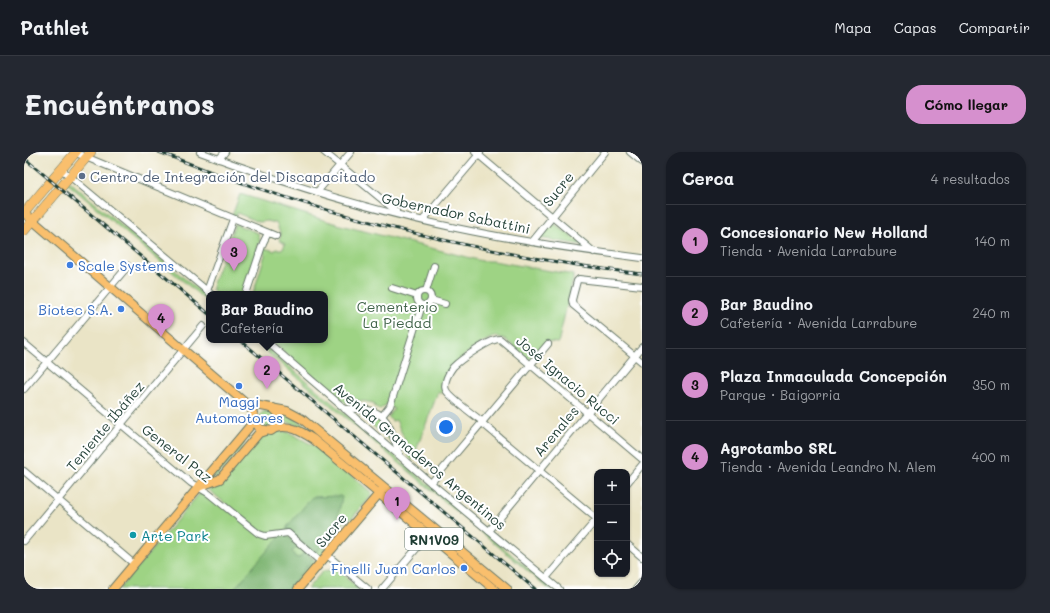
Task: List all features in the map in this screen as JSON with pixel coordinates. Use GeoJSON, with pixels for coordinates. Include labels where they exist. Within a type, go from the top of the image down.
{"type":"FeatureCollection","features":[{"type":"Feature","properties":{"kind":"highway"},"geometry":{"type":"LineString","coordinates":[[24,213],[76,152]]}},
{"type":"Feature","properties":{"kind":"highway"},"geometry":{"type":"LineString","coordinates":[[24,231],[88,155]]}},
{"type":"Feature","properties":{"kind":"main road","name":"RN1V09"},"geometry":{"type":"LineString","coordinates":[[24,213],[243,401],[252,410],[258,426],[265,431],[284,426],[313,439],[382,490],[429,534],[492,586],[507,589]]}},
{"type":"Feature","properties":{"kind":"main road","name":"RN1V09"},"geometry":{"type":"LineString","coordinates":[[243,401],[292,413],[302,419],[492,586]]}},
{"type":"Feature","properties":{"kind":"main road"},"geometry":{"type":"LineString","coordinates":[[113,589],[255,420],[256,413],[264,407]]}},
{"type":"Feature","properties":{"kind":"main road"},"geometry":{"type":"LineString","coordinates":[[274,408],[280,417],[276,428]]}},
{"type":"Feature","properties":{"kind":"main road"},"geometry":{"type":"LineString","coordinates":[[198,487],[220,479],[259,434],[265,431]]}},
{"type":"Feature","properties":{"kind":"main road","name":"Sucre"},"geometry":{"type":"LineString","coordinates":[[298,589],[382,490]]}},
{"type":"Feature","properties":{"kind":"street"},"geometry":{"type":"LineString","coordinates":[[76,152],[88,155],[268,234],[276,236]]}},
{"type":"Feature","properties":{"kind":"street","name":"Gobernador Sabattini"},"geometry":{"type":"LineString","coordinates":[[200,152],[317,192],[423,220],[532,242],[642,258]]}},
{"type":"Feature","properties":{"kind":"street"},"geometry":{"type":"LineString","coordinates":[[219,159],[225,152]]}},
{"type":"Feature","properties":{"kind":"street"},"geometry":{"type":"LineString","coordinates":[[324,152],[398,214]]}},
{"type":"Feature","properties":{"kind":"street"},"geometry":{"type":"LineString","coordinates":[[317,192],[351,152]]}},
{"type":"Feature","properties":{"kind":"street","name":"Sucre"},"geometry":{"type":"LineString","coordinates":[[532,242],[605,152]]}},
{"type":"Feature","properties":{"kind":"street"},"geometry":{"type":"LineString","coordinates":[[630,152],[642,162]]}},
{"type":"Feature","properties":{"kind":"street"},"geometry":{"type":"LineString","coordinates":[[423,220],[478,153],[594,252]]}},
{"type":"Feature","properties":{"kind":"street"},"geometry":{"type":"LineString","coordinates":[[62,169],[208,291]]}},
{"type":"Feature","properties":{"kind":"street"},"geometry":{"type":"LineString","coordinates":[[209,291],[234,219]]}},
{"type":"Feature","properties":{"kind":"street"},"geometry":{"type":"LineString","coordinates":[[247,291],[262,246],[268,234]]}},
{"type":"Feature","properties":{"kind":"street"},"geometry":{"type":"LineString","coordinates":[[24,389],[128,266]]}},
{"type":"Feature","properties":{"kind":"street"},"geometry":{"type":"LineString","coordinates":[[426,291],[434,266]]}},
{"type":"Feature","properties":{"kind":"street"},"geometry":{"type":"LineString","coordinates":[[642,286],[581,279],[576,281],[572,302],[573,305],[642,362]]}},
{"type":"Feature","properties":{"kind":"street"},"geometry":{"type":"LineString","coordinates":[[392,288],[417,296]]}},
{"type":"Feature","properties":{"kind":"street"},"geometry":{"type":"LineString","coordinates":[[417,296],[422,291],[426,291]]}},
{"type":"Feature","properties":{"kind":"street"},"geometry":{"type":"LineString","coordinates":[[426,291],[430,293],[431,300]]}},
{"type":"Feature","properties":{"kind":"street"},"geometry":{"type":"LineString","coordinates":[[417,296],[418,301],[422,305]]}},
{"type":"Feature","properties":{"kind":"street"},"geometry":{"type":"LineString","coordinates":[[431,300],[445,304]]}},
{"type":"Feature","properties":{"kind":"street"},"geometry":{"type":"LineString","coordinates":[[422,305],[427,304],[431,300]]}},
{"type":"Feature","properties":{"kind":"street"},"geometry":{"type":"LineString","coordinates":[[382,416],[390,406],[422,305]]}},
{"type":"Feature","properties":{"kind":"street","name":"Teniente Ibáñez"},"geometry":{"type":"LineString","coordinates":[[24,541],[204,326]]}},
{"type":"Feature","properties":{"kind":"street","name":"José Ignacio Rucci"},"geometry":{"type":"LineString","coordinates":[[482,422],[446,391],[445,383],[452,368],[495,339],[504,341],[530,365],[588,412],[642,459]]}},
{"type":"Feature","properties":{"kind":"street","name":"General Paz"},"geometry":{"type":"LineString","coordinates":[[24,343],[190,483],[198,487],[258,534],[265,536],[286,532],[321,562]]}},
{"type":"Feature","properties":{"kind":"street","name":"Avenida Granaderos Argentinos"},"geometry":{"type":"LineString","coordinates":[[268,343],[400,454],[431,483],[559,589]]}},
{"type":"Feature","properties":{"kind":"street"},"geometry":{"type":"LineString","coordinates":[[431,483],[548,344]]}},
{"type":"Feature","properties":{"kind":"street","name":"Arenales"},"geometry":{"type":"LineString","coordinates":[[489,531],[642,347]]}},
{"type":"Feature","properties":{"kind":"street"},"geometry":{"type":"LineString","coordinates":[[345,409],[372,409],[382,416],[391,427],[400,454]]}},
{"type":"Feature","properties":{"kind":"street"},"geometry":{"type":"LineString","coordinates":[[482,422],[594,516]]}},
{"type":"Feature","properties":{"kind":"street"},"geometry":{"type":"LineString","coordinates":[[630,480],[642,466]]}},
{"type":"Feature","properties":{"kind":"street"},"geometry":{"type":"LineString","coordinates":[[24,471],[134,564]]}},
{"type":"Feature","properties":{"kind":"street"},"geometry":{"type":"LineString","coordinates":[[546,578],[594,522]]}},
{"type":"Feature","properties":{"kind":"street"},"geometry":{"type":"LineString","coordinates":[[382,589],[429,534]]}},
{"type":"Feature","properties":{"kind":"street"},"geometry":{"type":"LineString","coordinates":[[630,547],[642,557]]}},
{"type":"Feature","properties":{"kind":"street"},"geometry":{"type":"LineString","coordinates":[[327,555],[368,589]]}},
{"type":"Feature","properties":{"kind":"street"},"geometry":{"type":"LineString","coordinates":[[636,589],[642,582]]}},
{"type":"Feature","properties":{"kind":"green space"},"geometry":{"type":"Polygon","coordinates":[[[70,182],[206,296],[206,300],[67,183],[70,182]]]}},
{"type":"Feature","properties":{"kind":"green space","name":"Cementerio La Piedad"},"geometry":{"type":"Polygon","coordinates":[[[240,194],[340,225],[482,261],[493,261],[574,275],[558,343],[547,342],[529,360],[505,339],[496,336],[480,344],[461,358],[446,375],[443,383],[443,391],[441,394],[438,392],[412,461],[405,451],[407,445],[396,420],[392,421],[388,417],[394,409],[387,404],[379,410],[375,407],[374,403],[350,399],[349,403],[344,402],[274,343],[328,343],[328,291],[254,291],[265,255],[263,251],[264,248],[275,251],[276,249],[283,249],[285,244],[279,240],[281,235],[276,223],[267,221],[259,222],[237,213],[235,217],[232,216],[240,194]]]}},
{"type":"Feature","properties":{"kind":"green space"},"geometry":{"type":"Polygon","coordinates":[[[552,222],[583,245],[539,238],[552,222]]]}},
{"type":"Feature","properties":{"kind":"green space"},"geometry":{"type":"Polygon","coordinates":[[[235,224],[258,233],[260,241],[244,291],[214,291],[212,286],[235,224]]]}},
{"type":"Feature","properties":{"kind":"green space"},"geometry":{"type":"Polygon","coordinates":[[[257,343],[262,343],[552,589],[549,589],[257,343]]]}},
{"type":"Feature","properties":{"kind":"green space"},"geometry":{"type":"Polygon","coordinates":[[[264,411],[270,411],[275,416],[273,425],[270,427],[264,427],[259,422],[259,416],[264,411]]]}},
{"type":"Feature","properties":{"kind":"green space"},"geometry":{"type":"Polygon","coordinates":[[[358,413],[376,417],[381,421],[388,430],[392,442],[358,413]]]}},
{"type":"Feature","properties":{"kind":"green space"},"geometry":{"type":"Polygon","coordinates":[[[283,414],[298,420],[376,485],[309,432],[297,425],[284,421],[283,414]]]}},
{"type":"Feature","properties":{"kind":"green space"},"geometry":{"type":"Polygon","coordinates":[[[281,431],[288,432],[320,449],[372,493],[370,498],[351,519],[347,519],[335,533],[339,534],[334,535],[323,548],[327,549],[319,558],[286,535],[316,561],[293,589],[119,589],[199,494],[204,493],[263,534],[209,490],[221,482],[262,436],[281,431]]]}},
{"type":"Feature","properties":{"kind":"green space"},"geometry":{"type":"Polygon","coordinates":[[[244,442],[244,445],[216,478],[213,478],[213,476],[241,443],[244,442]]]}},
{"type":"Feature","properties":{"kind":"green space"},"geometry":{"type":"Polygon","coordinates":[[[312,497],[342,497],[335,530],[315,554],[287,530],[287,527],[312,497]]]}},
{"type":"Feature","properties":{"kind":"green space"},"geometry":{"type":"Polygon","coordinates":[[[280,536],[287,536],[297,545],[297,548],[292,551],[295,557],[299,558],[304,552],[307,552],[313,559],[288,589],[234,589],[280,536]]]}},
{"type":"Feature","properties":{"kind":"green space"},"geometry":{"type":"Polygon","coordinates":[[[337,569],[359,589],[307,589],[323,571],[337,569]]]}},
{"type":"Feature","properties":{"kind":"railway"},"geometry":{"type":"LineString","coordinates":[[159,152],[217,174],[277,194],[336,213],[397,229],[519,255],[580,266],[642,274]]}},
{"type":"Feature","properties":{"kind":"railway"},"geometry":{"type":"LineString","coordinates":[[24,158],[206,311]]}},
{"type":"Feature","properties":{"kind":"railway"},"geometry":{"type":"LineString","coordinates":[[244,343],[535,589]]}},
{"type":"Feature","properties":{"kind":"place","name":"Centro de Integración del Discapacitado"},"geometry":{"type":"Point","coordinates":[82,176]}},
{"type":"Feature","properties":{"kind":"place","name":"Scale Systems"},"geometry":{"type":"Point","coordinates":[70,265]}},
{"type":"Feature","properties":{"kind":"place","name":"Plaza Inmaculada Concepción"},"geometry":{"type":"Point","coordinates":[234,271]}},
{"type":"Feature","properties":{"kind":"place","name":"Biotec S.A."},"geometry":{"type":"Point","coordinates":[121,309]}},
{"type":"Feature","properties":{"kind":"place","name":"Agrotambo SRL"},"geometry":{"type":"Point","coordinates":[161,337]}},
{"type":"Feature","properties":{"kind":"place","name":"Maggi Automotores"},"geometry":{"type":"Point","coordinates":[239,386]}},
{"type":"Feature","properties":{"kind":"place","name":"Bar Baudino"},"geometry":{"type":"Point","coordinates":[267,389]}},
{"type":"Feature","properties":{"kind":"place","name":"Concesionario New Holland"},"geometry":{"type":"Point","coordinates":[397,520]}},
{"type":"Feature","properties":{"kind":"place","name":"Arte Park"},"geometry":{"type":"Point","coordinates":[133,535]}},
{"type":"Feature","properties":{"kind":"place","name":"Finelli Juan Carlos"},"geometry":{"type":"Point","coordinates":[464,568]}}]}
